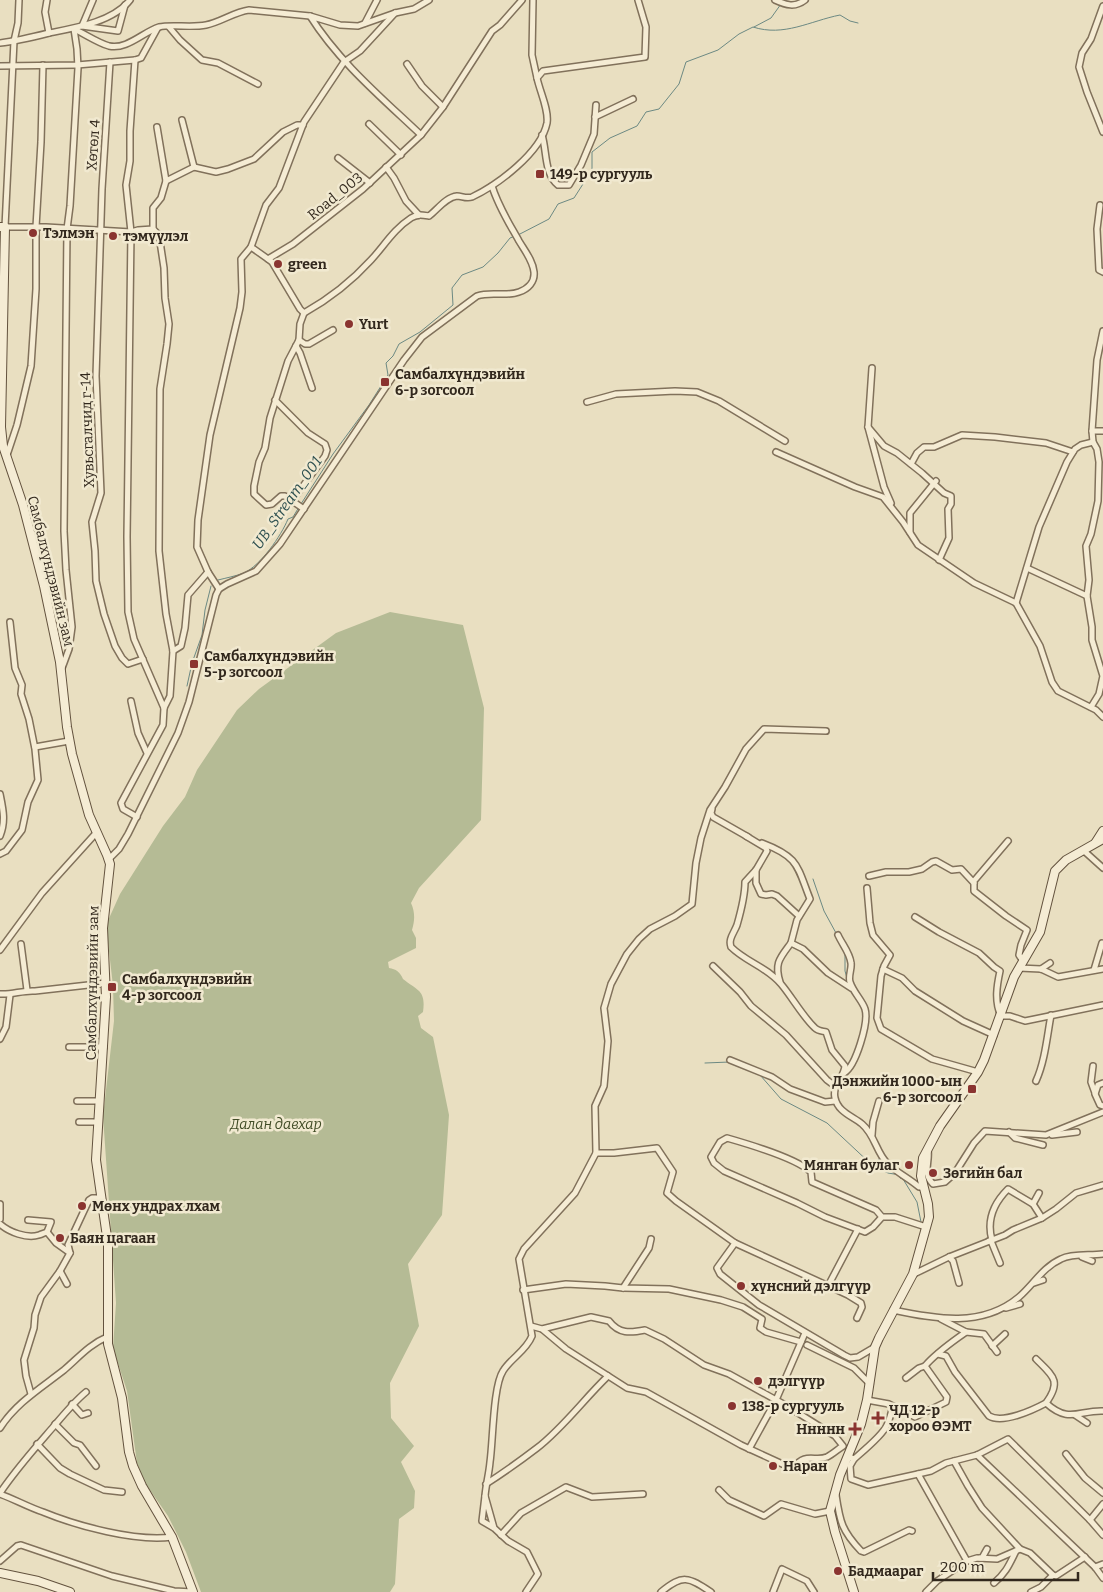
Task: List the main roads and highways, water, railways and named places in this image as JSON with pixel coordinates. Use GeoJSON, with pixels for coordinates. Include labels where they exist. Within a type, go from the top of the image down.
{"type":"FeatureCollection","features":[{"type":"Feature","properties":{"kind":"waterway"},"geometry":{"type":"LineString","coordinates":[[754,27],[771,18],[781,4]]}},
{"type":"Feature","properties":{"kind":"waterway"},"geometry":{"type":"LineString","coordinates":[[518,235],[549,219],[558,204],[574,198],[592,170],[592,152],[610,138],[637,126],[646,112],[659,109],[679,84],[686,62],[718,50],[739,34],[753,27],[764,30],[786,29],[840,15],[858,23]]}},
{"type":"Feature","properties":{"kind":"waterway"},"geometry":{"type":"LineString","coordinates":[[301,504],[388,375],[386,363],[393,356],[399,344],[420,332],[453,305],[452,288],[462,275],[483,267],[510,238],[515,236]]}},
{"type":"Feature","properties":{"kind":"waterway","name":"UB_Stream_001"},"geometry":{"type":"LineString","coordinates":[[218,580],[244,573],[257,564],[270,549],[288,519],[293,517],[299,507]]}},
{"type":"Feature","properties":{"kind":"waterway"},"geometry":{"type":"LineString","coordinates":[[187,686],[192,663],[202,635],[205,610],[211,586]]}},
{"type":"Feature","properties":{"kind":"waterway"},"geometry":{"type":"LineString","coordinates":[[813,879],[824,911],[836,933]]}},
{"type":"Feature","properties":{"kind":"waterway"},"geometry":{"type":"LineString","coordinates":[[845,953],[847,978]]}},
{"type":"Feature","properties":{"kind":"waterway"},"geometry":{"type":"LineString","coordinates":[[705,1063],[730,1062]]}},
{"type":"Feature","properties":{"kind":"waterway"},"geometry":{"type":"LineString","coordinates":[[760,1075],[781,1099],[827,1123],[872,1165],[888,1173],[900,1175],[900,1178],[903,1179],[917,1202],[921,1222]]}},
{"type":"Feature","properties":{"kind":"waterway"},"geometry":{"type":"LineString","coordinates":[[848,1117],[861,1126]]}},
{"type":"Feature","properties":{"kind":"waterway"},"geometry":{"type":"LineString","coordinates":[[877,1167],[880,1156]]}},
{"type":"Feature","properties":{"kind":"place","name":"149-р сургууль"},"geometry":{"type":"Point","coordinates":[540,174]}},
{"type":"Feature","properties":{"kind":"place","name":"Тэлмэн"},"geometry":{"type":"Point","coordinates":[33,233]}},
{"type":"Feature","properties":{"kind":"place","name":"тэмүүлэл"},"geometry":{"type":"Point","coordinates":[113,236]}},
{"type":"Feature","properties":{"kind":"place","name":"green"},"geometry":{"type":"Point","coordinates":[278,264]}},
{"type":"Feature","properties":{"kind":"place","name":"Yurt"},"geometry":{"type":"Point","coordinates":[349,324]}},
{"type":"Feature","properties":{"kind":"place","name":"Самбалхүндэвийн 6-р зогсоол"},"geometry":{"type":"Point","coordinates":[385,382]}},
{"type":"Feature","properties":{"kind":"place","name":"Самбалхүндэвийн 5-р зогсоол"},"geometry":{"type":"Point","coordinates":[194,664]}},
{"type":"Feature","properties":{"kind":"place","name":"Самбалхүндэвийн 4-р зогсоол"},"geometry":{"type":"Point","coordinates":[112,987]}},
{"type":"Feature","properties":{"kind":"place","name":"Дэнжийн 1000-ын 6-р зогсоол"},"geometry":{"type":"Point","coordinates":[972,1089]}},
{"type":"Feature","properties":{"kind":"place","name":"Мянган булаг"},"geometry":{"type":"Point","coordinates":[909,1165]}},
{"type":"Feature","properties":{"kind":"place","name":"Зөгийн бал"},"geometry":{"type":"Point","coordinates":[933,1173]}},
{"type":"Feature","properties":{"kind":"place","name":"Мөнх ундрах лхам"},"geometry":{"type":"Point","coordinates":[82,1206]}},
{"type":"Feature","properties":{"kind":"place","name":"Баян цагаан"},"geometry":{"type":"Point","coordinates":[60,1238]}},
{"type":"Feature","properties":{"kind":"place","name":"хүнсний дэлгүүр"},"geometry":{"type":"Point","coordinates":[741,1286]}},
{"type":"Feature","properties":{"kind":"place","name":"дэлгүүр"},"geometry":{"type":"Point","coordinates":[758,1381]}},
{"type":"Feature","properties":{"kind":"place","name":"138-р сургууль"},"geometry":{"type":"Point","coordinates":[732,1406]}},
{"type":"Feature","properties":{"kind":"place","name":"ЧД 12-р хороо ӨЭМТ"},"geometry":{"type":"Point","coordinates":[878,1418]}},
{"type":"Feature","properties":{"kind":"place","name":"Ннннн"},"geometry":{"type":"Point","coordinates":[855,1429]}},
{"type":"Feature","properties":{"kind":"place","name":"Наран"},"geometry":{"type":"Point","coordinates":[773,1466]}},
{"type":"Feature","properties":{"kind":"place","name":"Бадмаараг"},"geometry":{"type":"Point","coordinates":[838,1571]}},
{"type":"Feature","properties":{"kind":"park label","name":"Далан давхар"},"geometry":{"type":"Point","coordinates":[276,1124]}}]}
